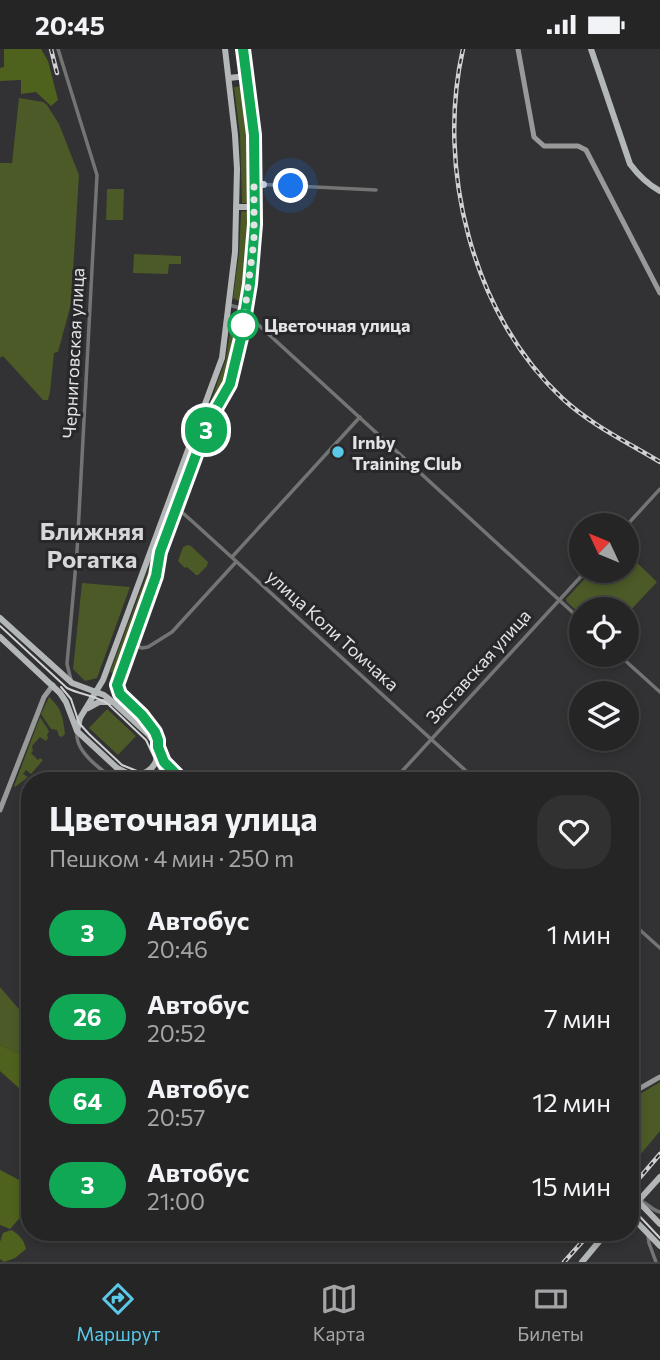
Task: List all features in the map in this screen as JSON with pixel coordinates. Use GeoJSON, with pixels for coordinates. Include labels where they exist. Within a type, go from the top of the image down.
{"type":"FeatureCollection","features":[{"type":"Feature","properties":{"kind":"main road"},"geometry":{"type":"LineString","coordinates":[[77,731],[84,711],[104,676],[222,358],[235,252],[236,207],[236,135],[225,49]]}},
{"type":"Feature","properties":{"kind":"main road"},"geometry":{"type":"LineString","coordinates":[[147,772],[157,760],[158,740],[142,715],[122,697],[117,681],[156,576],[160,552],[207,426],[230,384],[236,361],[253,250],[255,207],[254,135],[243,49]]}},
{"type":"Feature","properties":{"kind":"main road"},"geometry":{"type":"LineString","coordinates":[[591,49],[630,164],[639,176],[660,191]]}},
{"type":"Feature","properties":{"kind":"main road"},"geometry":{"type":"LineString","coordinates":[[229,78],[247,76]]}},
{"type":"Feature","properties":{"kind":"main road"},"geometry":{"type":"LineString","coordinates":[[236,207],[255,207]]}},
{"type":"Feature","properties":{"kind":"main road"},"geometry":{"type":"LineString","coordinates":[[0,618],[72,683],[107,697],[148,734],[158,747],[164,762],[174,772]]}},
{"type":"Feature","properties":{"kind":"main road"},"geometry":{"type":"LineString","coordinates":[[0,637],[53,685],[66,702],[77,731],[115,766],[126,772]]}},
{"type":"Feature","properties":{"kind":"main road"},"geometry":{"type":"LineString","coordinates":[[84,711],[103,701],[117,706]]}},
{"type":"Feature","properties":{"kind":"main road"},"geometry":{"type":"LineString","coordinates":[[639,1200],[660,1175]]}},
{"type":"Feature","properties":{"kind":"main road"},"geometry":{"type":"LineString","coordinates":[[639,1201],[660,1224]]}},
{"type":"Feature","properties":{"kind":"main road"},"geometry":{"type":"LineString","coordinates":[[639,1222],[660,1246]]}},
{"type":"Feature","properties":{"kind":"main road"},"geometry":{"type":"LineString","coordinates":[[583,1262],[601,1241]]}},
{"type":"Feature","properties":{"kind":"street","name":"Черниговская улица"},"geometry":{"type":"LineString","coordinates":[[58,49],[97,175],[77,552],[66,664],[72,683]]}},
{"type":"Feature","properties":{"kind":"street"},"geometry":{"type":"LineString","coordinates":[[518,49],[534,137],[544,146],[578,146],[586,151],[660,293]]}},
{"type":"Feature","properties":{"kind":"street"},"geometry":{"type":"LineString","coordinates":[[254,184],[376,190]]}},
{"type":"Feature","properties":{"kind":"street"},"geometry":{"type":"LineString","coordinates":[[229,305],[240,308],[569,609]]}},
{"type":"Feature","properties":{"kind":"street"},"geometry":{"type":"LineString","coordinates":[[232,557],[360,417]]}},
{"type":"Feature","properties":{"kind":"street"},"geometry":{"type":"LineString","coordinates":[[638,513],[660,489]]}},
{"type":"Feature","properties":{"kind":"street","name":"улица Коли Томчака"},"geometry":{"type":"LineString","coordinates":[[169,505],[177,508],[232,557],[467,772]]}},
{"type":"Feature","properties":{"kind":"street"},"geometry":{"type":"LineString","coordinates":[[131,644],[148,647],[172,632],[237,562]]}},
{"type":"Feature","properties":{"kind":"street","name":"Заставская улица"},"geometry":{"type":"LineString","coordinates":[[401,772],[574,583]]}},
{"type":"Feature","properties":{"kind":"street"},"geometry":{"type":"LineString","coordinates":[[57,670],[66,664]]}},
{"type":"Feature","properties":{"kind":"street"},"geometry":{"type":"LineString","coordinates":[[632,667],[660,692]]}},
{"type":"Feature","properties":{"kind":"street"},"geometry":{"type":"LineString","coordinates":[[0,810],[44,698],[53,685]]}},
{"type":"Feature","properties":{"kind":"street"},"geometry":{"type":"LineString","coordinates":[[77,731],[76,738],[82,751],[106,772]]}},
{"type":"Feature","properties":{"kind":"street"},"geometry":{"type":"LineString","coordinates":[[639,929],[660,948]]}},
{"type":"Feature","properties":{"kind":"street"},"geometry":{"type":"LineString","coordinates":[[639,1089],[660,1077]]}},
{"type":"Feature","properties":{"kind":"street"},"geometry":{"type":"LineString","coordinates":[[639,1200],[660,1212]]}},
{"type":"Feature","properties":{"kind":"street"},"geometry":{"type":"LineString","coordinates":[[648,1233],[656,1262]]}},
{"type":"Feature","properties":{"kind":"green space"},"geometry":{"type":"Polygon","coordinates":[[[4,49],[41,49],[48,61],[58,100],[51,106],[36,92],[21,94],[21,80],[0,81],[0,68],[4,67],[4,49]]]}},
{"type":"Feature","properties":{"kind":"green space"},"geometry":{"type":"Polygon","coordinates":[[[244,86],[250,135],[249,203],[242,203],[240,135],[234,87],[244,86]]]}},
{"type":"Feature","properties":{"kind":"green space"},"geometry":{"type":"Polygon","coordinates":[[[19,98],[47,105],[59,124],[79,175],[71,304],[58,352],[54,353],[48,400],[43,400],[3,356],[0,358],[0,163],[12,163],[19,98]]]}},
{"type":"Feature","properties":{"kind":"green space"},"geometry":{"type":"Polygon","coordinates":[[[107,189],[124,189],[123,220],[106,220],[107,189]]]}},
{"type":"Feature","properties":{"kind":"green space"},"geometry":{"type":"Polygon","coordinates":[[[242,211],[251,212],[249,255],[241,302],[233,298],[242,211]]]}},
{"type":"Feature","properties":{"kind":"green space"},"geometry":{"type":"Polygon","coordinates":[[[134,254],[181,256],[181,264],[169,264],[168,274],[133,273],[134,254]]]}},
{"type":"Feature","properties":{"kind":"green space"},"geometry":{"type":"Polygon","coordinates":[[[232,319],[239,326],[226,382],[208,413],[176,499],[226,359],[232,319]]]}},
{"type":"Feature","properties":{"kind":"green space"},"geometry":{"type":"Polygon","coordinates":[[[168,518],[156,553],[154,575],[117,675],[110,672],[168,518]]]}},
{"type":"Feature","properties":{"kind":"green space"},"geometry":{"type":"Polygon","coordinates":[[[188,545],[208,562],[198,575],[178,561],[183,547],[188,545]]]}},
{"type":"Feature","properties":{"kind":"green space"},"geometry":{"type":"Polygon","coordinates":[[[639,565],[657,582],[639,601],[639,597],[569,597],[569,604],[566,599],[581,583],[639,583],[639,565]]]}},
{"type":"Feature","properties":{"kind":"green space"},"geometry":{"type":"Polygon","coordinates":[[[82,583],[130,587],[97,678],[85,681],[73,669],[82,583]]]}},
{"type":"Feature","properties":{"kind":"green space"},"geometry":{"type":"Polygon","coordinates":[[[49,697],[61,714],[65,734],[62,737],[57,730],[51,729],[41,714],[49,697]]]}},
{"type":"Feature","properties":{"kind":"green space"},"geometry":{"type":"Polygon","coordinates":[[[107,709],[136,736],[118,755],[89,728],[107,709]]]}},
{"type":"Feature","properties":{"kind":"green space"},"geometry":{"type":"Polygon","coordinates":[[[40,717],[49,731],[48,738],[46,741],[40,737],[32,746],[31,753],[38,760],[43,760],[33,772],[21,772],[21,782],[14,786],[40,717]]]}},
{"type":"Feature","properties":{"kind":"green space"},"geometry":{"type":"Polygon","coordinates":[[[0,987],[21,1012],[21,1055],[0,1045],[0,987]]]}},
{"type":"Feature","properties":{"kind":"green space"},"geometry":{"type":"Polygon","coordinates":[[[0,1045],[21,1055],[21,1090],[0,1071],[0,1045]]]}},
{"type":"Feature","properties":{"kind":"green space"},"geometry":{"type":"Polygon","coordinates":[[[660,1082],[660,1131],[639,1156],[639,1095],[660,1082]]]}},
{"type":"Feature","properties":{"kind":"green space"},"geometry":{"type":"Polygon","coordinates":[[[0,1170],[21,1181],[21,1217],[10,1229],[0,1225],[0,1170]]]}},
{"type":"Feature","properties":{"kind":"green space"},"geometry":{"type":"Polygon","coordinates":[[[11,1230],[16,1233],[26,1249],[15,1258],[4,1262],[0,1259],[3,1233],[11,1230]]]}},
{"type":"Feature","properties":{"kind":"tram line"},"geometry":{"type":"LineString","coordinates":[[0,626],[67,688],[108,704],[146,740],[161,772]]}},
{"type":"Feature","properties":{"kind":"tram line"},"geometry":{"type":"LineString","coordinates":[[61,687],[71,699],[79,723],[89,734],[122,765],[140,772]]}},
{"type":"Feature","properties":{"kind":"tram line"},"geometry":{"type":"LineString","coordinates":[[639,1216],[660,1238]]}},
{"type":"Feature","properties":{"kind":"railway"},"geometry":{"type":"LineString","coordinates":[[51,49],[57,73]]}},
{"type":"Feature","properties":{"kind":"railway"},"geometry":{"type":"LineString","coordinates":[[463,49],[456,94],[454,141],[459,189],[469,236],[484,282],[505,325],[531,364],[562,398],[597,425],[660,462]]}},
{"type":"Feature","properties":{"kind":"railway"},"geometry":{"type":"LineString","coordinates":[[639,1178],[660,1154]]}},
{"type":"Feature","properties":{"kind":"railway"},"geometry":{"type":"LineString","coordinates":[[564,1262],[583,1241]]}},
{"type":"Feature","properties":{"kind":"bus line","name":"3"},"geometry":{"type":"LineString","coordinates":[[174,772],[164,762],[155,732],[120,694],[117,685],[156,576],[160,552],[203,436],[230,384],[241,338],[250,284],[255,224],[254,135],[243,49]]}},
{"type":"Feature","properties":{"kind":"place","name":"Цветочная улица"},"geometry":{"type":"Point","coordinates":[243,325]}},
{"type":"Feature","properties":{"kind":"place","name":"Irnby Training Club"},"geometry":{"type":"Point","coordinates":[338,452]}},
{"type":"Feature","properties":{"kind":"district","name":"Ближняя Рогатка"},"geometry":{"type":"Point","coordinates":[92,544]}},
{"type":"Feature","properties":{"kind":"route"},"geometry":{"type":"LineString","coordinates":[[243,325],[254,241],[254,184],[291,186]]}}]}
